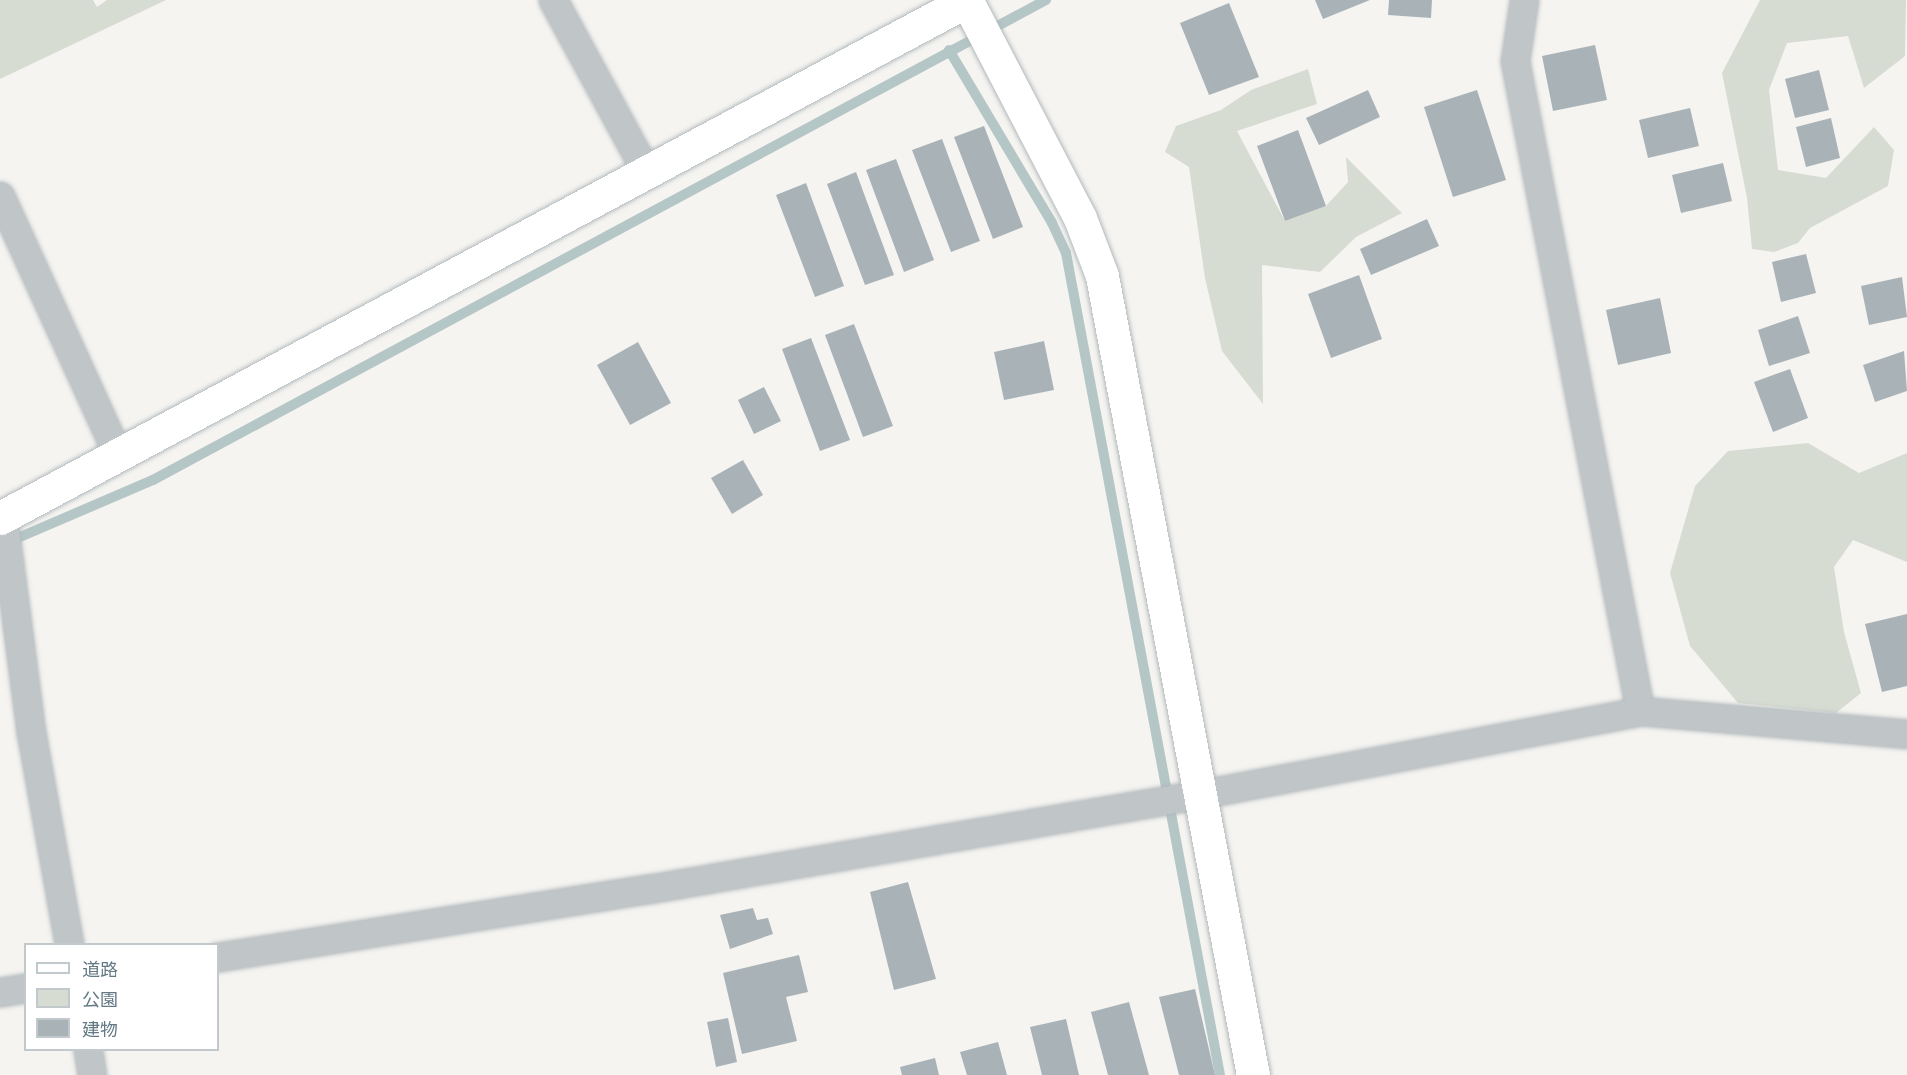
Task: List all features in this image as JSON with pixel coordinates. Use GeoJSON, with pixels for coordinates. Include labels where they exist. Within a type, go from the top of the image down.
{"type":"FeatureCollection","features":[{"type":"Feature","properties":{"kind":"street"},"geometry":{"type":"LineString","coordinates":[[553,0],[647,173]]}},
{"type":"Feature","properties":{"kind":"street"},"geometry":{"type":"LineString","coordinates":[[69,943],[31,732],[2,518],[967,0],[1080,218],[1102,276],[1202,794],[1253,1075]]}},
{"type":"Feature","properties":{"kind":"street"},"geometry":{"type":"LineString","coordinates":[[1524,0],[1515,61],[1640,711]]}},
{"type":"Feature","properties":{"kind":"street"},"geometry":{"type":"LineString","coordinates":[[0,196],[118,455]]}},
{"type":"Feature","properties":{"kind":"street"},"geometry":{"type":"LineString","coordinates":[[219,957],[650,889],[1202,794],[1640,711],[1907,734]]}},
{"type":"Feature","properties":{"kind":"street"},"geometry":{"type":"LineString","coordinates":[[0,992],[24,988]]}},
{"type":"Feature","properties":{"kind":"street"},"geometry":{"type":"LineString","coordinates":[[88,1051],[92,1075]]}},
{"type":"Feature","properties":{"kind":"green space"},"geometry":{"type":"Polygon","coordinates":[[[0,0],[93,0],[97,7],[107,0],[166,0],[0,79],[0,0]]]}},
{"type":"Feature","properties":{"kind":"green space"},"geometry":{"type":"Polygon","coordinates":[[[1760,0],[1906,0],[1905,56],[1864,88],[1848,36],[1787,43],[1769,90],[1778,170],[1826,178],[1874,127],[1894,150],[1888,186],[1810,228],[1798,243],[1774,252],[1752,249],[1747,198],[1722,73],[1760,0]]]}},
{"type":"Feature","properties":{"kind":"green space"},"geometry":{"type":"Polygon","coordinates":[[[1308,69],[1317,104],[1237,131],[1285,221],[1326,206],[1348,182],[1346,157],[1402,213],[1356,237],[1320,272],[1262,265],[1263,404],[1222,351],[1205,278],[1189,167],[1165,152],[1176,126],[1221,110],[1251,90],[1308,69]]]}},
{"type":"Feature","properties":{"kind":"green space"},"geometry":{"type":"Polygon","coordinates":[[[1808,443],[1859,473],[1907,453],[1907,562],[1853,540],[1834,567],[1844,632],[1861,693],[1836,713],[1738,703],[1690,646],[1670,573],[1695,486],[1728,451],[1808,443]]]}},
{"type":"Feature","properties":{"kind":"building"},"geometry":{"type":"Polygon","coordinates":[[[1315,0],[1370,0],[1323,19],[1315,0]]]}},
{"type":"Feature","properties":{"kind":"building"},"geometry":{"type":"Polygon","coordinates":[[[1389,0],[1432,0],[1431,18],[1388,15],[1389,0]]]}},
{"type":"Feature","properties":{"kind":"building"},"geometry":{"type":"Polygon","coordinates":[[[1229,3],[1259,77],[1209,95],[1180,23],[1229,3]]]}},
{"type":"Feature","properties":{"kind":"building"},"geometry":{"type":"Polygon","coordinates":[[[1595,45],[1607,100],[1553,111],[1542,56],[1595,45]]]}},
{"type":"Feature","properties":{"kind":"building"},"geometry":{"type":"Polygon","coordinates":[[[1819,70],[1829,110],[1795,118],[1785,79],[1819,70]]]}},
{"type":"Feature","properties":{"kind":"building"},"geometry":{"type":"Polygon","coordinates":[[[1368,90],[1380,117],[1319,145],[1306,118],[1368,90]]]}},
{"type":"Feature","properties":{"kind":"building"},"geometry":{"type":"Polygon","coordinates":[[[1477,90],[1506,180],[1453,197],[1424,107],[1477,90]]]}},
{"type":"Feature","properties":{"kind":"building"},"geometry":{"type":"Polygon","coordinates":[[[1690,108],[1699,146],[1648,158],[1639,120],[1690,108]]]}},
{"type":"Feature","properties":{"kind":"building"},"geometry":{"type":"Polygon","coordinates":[[[1831,118],[1840,158],[1806,167],[1796,127],[1831,118]]]}},
{"type":"Feature","properties":{"kind":"building"},"geometry":{"type":"Polygon","coordinates":[[[984,126],[1023,227],[993,239],[954,137],[984,126]]]}},
{"type":"Feature","properties":{"kind":"building"},"geometry":{"type":"Polygon","coordinates":[[[1298,130],[1326,206],[1285,221],[1257,146],[1298,130]]]}},
{"type":"Feature","properties":{"kind":"building"},"geometry":{"type":"Polygon","coordinates":[[[942,139],[980,241],[951,252],[912,150],[942,139]]]}},
{"type":"Feature","properties":{"kind":"building"},"geometry":{"type":"Polygon","coordinates":[[[896,159],[934,260],[904,272],[866,170],[896,159]]]}},
{"type":"Feature","properties":{"kind":"building"},"geometry":{"type":"Polygon","coordinates":[[[1723,163],[1732,201],[1681,213],[1672,175],[1723,163]]]}},
{"type":"Feature","properties":{"kind":"building"},"geometry":{"type":"Polygon","coordinates":[[[856,172],[894,275],[865,285],[827,184],[856,172]]]}},
{"type":"Feature","properties":{"kind":"building"},"geometry":{"type":"Polygon","coordinates":[[[806,183],[844,286],[815,297],[776,195],[806,183]]]}},
{"type":"Feature","properties":{"kind":"building"},"geometry":{"type":"Polygon","coordinates":[[[1427,219],[1439,246],[1371,275],[1360,249],[1427,219]]]}},
{"type":"Feature","properties":{"kind":"building"},"geometry":{"type":"Polygon","coordinates":[[[1806,254],[1816,293],[1781,302],[1772,262],[1806,254]]]}},
{"type":"Feature","properties":{"kind":"building"},"geometry":{"type":"Polygon","coordinates":[[[1359,275],[1382,339],[1331,358],[1308,294],[1359,275]]]}},
{"type":"Feature","properties":{"kind":"building"},"geometry":{"type":"Polygon","coordinates":[[[1902,277],[1907,317],[1869,325],[1861,286],[1902,277]]]}},
{"type":"Feature","properties":{"kind":"building"},"geometry":{"type":"Polygon","coordinates":[[[1660,298],[1671,353],[1618,365],[1606,310],[1660,298]]]}},
{"type":"Feature","properties":{"kind":"building"},"geometry":{"type":"Polygon","coordinates":[[[1798,316],[1810,353],[1769,366],[1758,330],[1798,316]]]}},
{"type":"Feature","properties":{"kind":"building"},"geometry":{"type":"Polygon","coordinates":[[[854,324],[893,426],[863,437],[825,335],[854,324]]]}},
{"type":"Feature","properties":{"kind":"building"},"geometry":{"type":"Polygon","coordinates":[[[811,338],[850,440],[820,451],[782,349],[811,338]]]}},
{"type":"Feature","properties":{"kind":"building"},"geometry":{"type":"Polygon","coordinates":[[[1044,341],[1054,390],[1004,400],[994,352],[1044,341]]]}},
{"type":"Feature","properties":{"kind":"building"},"geometry":{"type":"Polygon","coordinates":[[[638,342],[671,403],[630,425],[597,365],[638,342]]]}},
{"type":"Feature","properties":{"kind":"building"},"geometry":{"type":"Polygon","coordinates":[[[1904,351],[1907,391],[1875,402],[1863,365],[1904,351]]]}},
{"type":"Feature","properties":{"kind":"building"},"geometry":{"type":"Polygon","coordinates":[[[1790,369],[1808,418],[1773,432],[1754,382],[1790,369]]]}},
{"type":"Feature","properties":{"kind":"building"},"geometry":{"type":"Polygon","coordinates":[[[764,387],[781,421],[754,434],[738,400],[764,387]]]}},
{"type":"Feature","properties":{"kind":"building"},"geometry":{"type":"Polygon","coordinates":[[[743,460],[763,495],[732,514],[711,478],[743,460]]]}},
{"type":"Feature","properties":{"kind":"building"},"geometry":{"type":"Polygon","coordinates":[[[1907,614],[1907,686],[1882,692],[1865,624],[1907,614]]]}},
{"type":"Feature","properties":{"kind":"building"},"geometry":{"type":"Polygon","coordinates":[[[908,882],[936,979],[894,990],[870,892],[908,882]]]}},
{"type":"Feature","properties":{"kind":"building"},"geometry":{"type":"Polygon","coordinates":[[[753,908],[757,920],[768,918],[773,934],[730,949],[720,915],[753,908]]]}},
{"type":"Feature","properties":{"kind":"building"},"geometry":{"type":"Polygon","coordinates":[[[799,955],[808,992],[786,997],[797,1041],[742,1054],[723,973],[799,955]]]}},
{"type":"Feature","properties":{"kind":"building"},"geometry":{"type":"Polygon","coordinates":[[[1195,989],[1215,1075],[1179,1075],[1159,997],[1195,989]]]}},
{"type":"Feature","properties":{"kind":"building"},"geometry":{"type":"Polygon","coordinates":[[[1129,1002],[1149,1075],[1108,1075],[1091,1012],[1129,1002]]]}},
{"type":"Feature","properties":{"kind":"building"},"geometry":{"type":"Polygon","coordinates":[[[728,1018],[737,1062],[716,1067],[707,1022],[728,1018]]]}},
{"type":"Feature","properties":{"kind":"building"},"geometry":{"type":"Polygon","coordinates":[[[1066,1019],[1079,1075],[1042,1075],[1030,1027],[1066,1019]]]}},
{"type":"Feature","properties":{"kind":"building"},"geometry":{"type":"Polygon","coordinates":[[[998,1042],[1007,1075],[967,1075],[960,1052],[998,1042]]]}},
{"type":"Feature","properties":{"kind":"building"},"geometry":{"type":"Polygon","coordinates":[[[935,1058],[939,1075],[902,1075],[900,1067],[935,1058]]]}},
{"type":"Feature","properties":{"kind":"waterway"},"geometry":{"type":"LineString","coordinates":[[6,543],[153,480],[1046,0]]}},
{"type":"Feature","properties":{"kind":"waterway"},"geometry":{"type":"LineString","coordinates":[[949,50],[1052,223],[1066,253],[1220,1075]]}}]}
